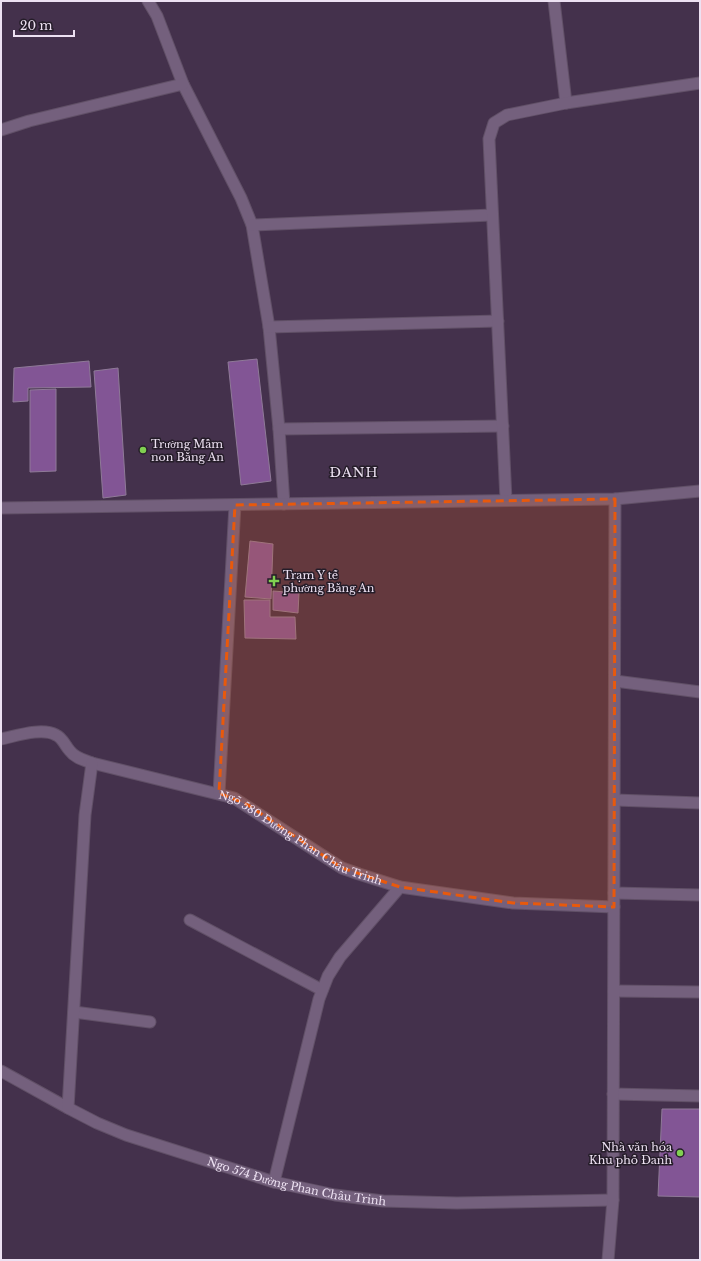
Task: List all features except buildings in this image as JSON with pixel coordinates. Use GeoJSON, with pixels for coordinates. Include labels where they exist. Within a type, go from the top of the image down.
{"type":"FeatureCollection","features":[{"type":"Feature","properties":{"kind":"street"},"geometry":{"type":"LineString","coordinates":[[148,1],[157,16],[183,84],[241,198],[252,225],[269,327],[279,429],[284,504]]}},
{"type":"Feature","properties":{"kind":"street"},"geometry":{"type":"LineString","coordinates":[[554,1],[566,103]]}},
{"type":"Feature","properties":{"kind":"street"},"geometry":{"type":"LineString","coordinates":[[506,500],[504,426],[489,139],[494,123],[507,115],[566,103],[700,83]]}},
{"type":"Feature","properties":{"kind":"street"},"geometry":{"type":"LineString","coordinates":[[1,130],[29,121],[183,84]]}},
{"type":"Feature","properties":{"kind":"street"},"geometry":{"type":"LineString","coordinates":[[252,225],[492,215]]}},
{"type":"Feature","properties":{"kind":"street"},"geometry":{"type":"LineString","coordinates":[[269,327],[498,321]]}},
{"type":"Feature","properties":{"kind":"street"},"geometry":{"type":"LineString","coordinates":[[279,429],[504,426]]}},
{"type":"Feature","properties":{"kind":"street"},"geometry":{"type":"LineString","coordinates":[[1,508],[616,499],[700,491]]}},
{"type":"Feature","properties":{"kind":"street"},"geometry":{"type":"LineString","coordinates":[[608,1260],[613,1200],[616,499]]}},
{"type":"Feature","properties":{"kind":"street"},"geometry":{"type":"LineString","coordinates":[[219,793],[235,505]]}},
{"type":"Feature","properties":{"kind":"street"},"geometry":{"type":"LineString","coordinates":[[616,681],[700,692]]}},
{"type":"Feature","properties":{"kind":"street","name":"Ngõ 580 Đường Phan Châu Trinh"},"geometry":{"type":"LineString","coordinates":[[1,739],[30,733],[45,732],[57,735],[65,743],[70,752],[80,759],[234,798],[248,805],[342,868],[400,887],[513,903],[614,907]]}},
{"type":"Feature","properties":{"kind":"street"},"geometry":{"type":"LineString","coordinates":[[68,1108],[85,815],[92,763]]}},
{"type":"Feature","properties":{"kind":"street"},"geometry":{"type":"LineString","coordinates":[[615,800],[700,803]]}},
{"type":"Feature","properties":{"kind":"street"},"geometry":{"type":"LineString","coordinates":[[274,1182],[322,990],[328,976],[340,957],[400,887]]}},
{"type":"Feature","properties":{"kind":"street"},"geometry":{"type":"LineString","coordinates":[[614,894],[700,894]]}},
{"type":"Feature","properties":{"kind":"street"},"geometry":{"type":"LineString","coordinates":[[190,920],[322,990]]}},
{"type":"Feature","properties":{"kind":"street"},"geometry":{"type":"LineString","coordinates":[[614,991],[700,992]]}},
{"type":"Feature","properties":{"kind":"street"},"geometry":{"type":"LineString","coordinates":[[74,1012],[150,1022]]}},
{"type":"Feature","properties":{"kind":"street","name":"Ngo 574 Đường Phan Châu Trinh"},"geometry":{"type":"LineString","coordinates":[[1,1071],[97,1123],[126,1135],[274,1182],[335,1195],[384,1201],[457,1203],[613,1200]]}},
{"type":"Feature","properties":{"kind":"street"},"geometry":{"type":"LineString","coordinates":[[613,1094],[700,1096]]}},
{"type":"Feature","properties":{"kind":"highlighted area"},"geometry":{"type":"Polygon","coordinates":[[[615,499],[614,907],[513,903],[400,887],[342,868],[248,805],[219,793],[235,505],[615,499]]]}},
{"type":"Feature","properties":{"kind":"place","name":"Trường Mầm non Bằng An"},"geometry":{"type":"Point","coordinates":[143,450]}},
{"type":"Feature","properties":{"kind":"place","name":"Trạm Y tế phường Bằng An"},"geometry":{"type":"Point","coordinates":[274,581]}},
{"type":"Feature","properties":{"kind":"place","name":"Nhà văn hóa Khu phố Đanh"},"geometry":{"type":"Point","coordinates":[680,1153]}},
{"type":"Feature","properties":{"kind":"district","name":"ĐANH"},"geometry":{"type":"Point","coordinates":[354,472]}}]}
